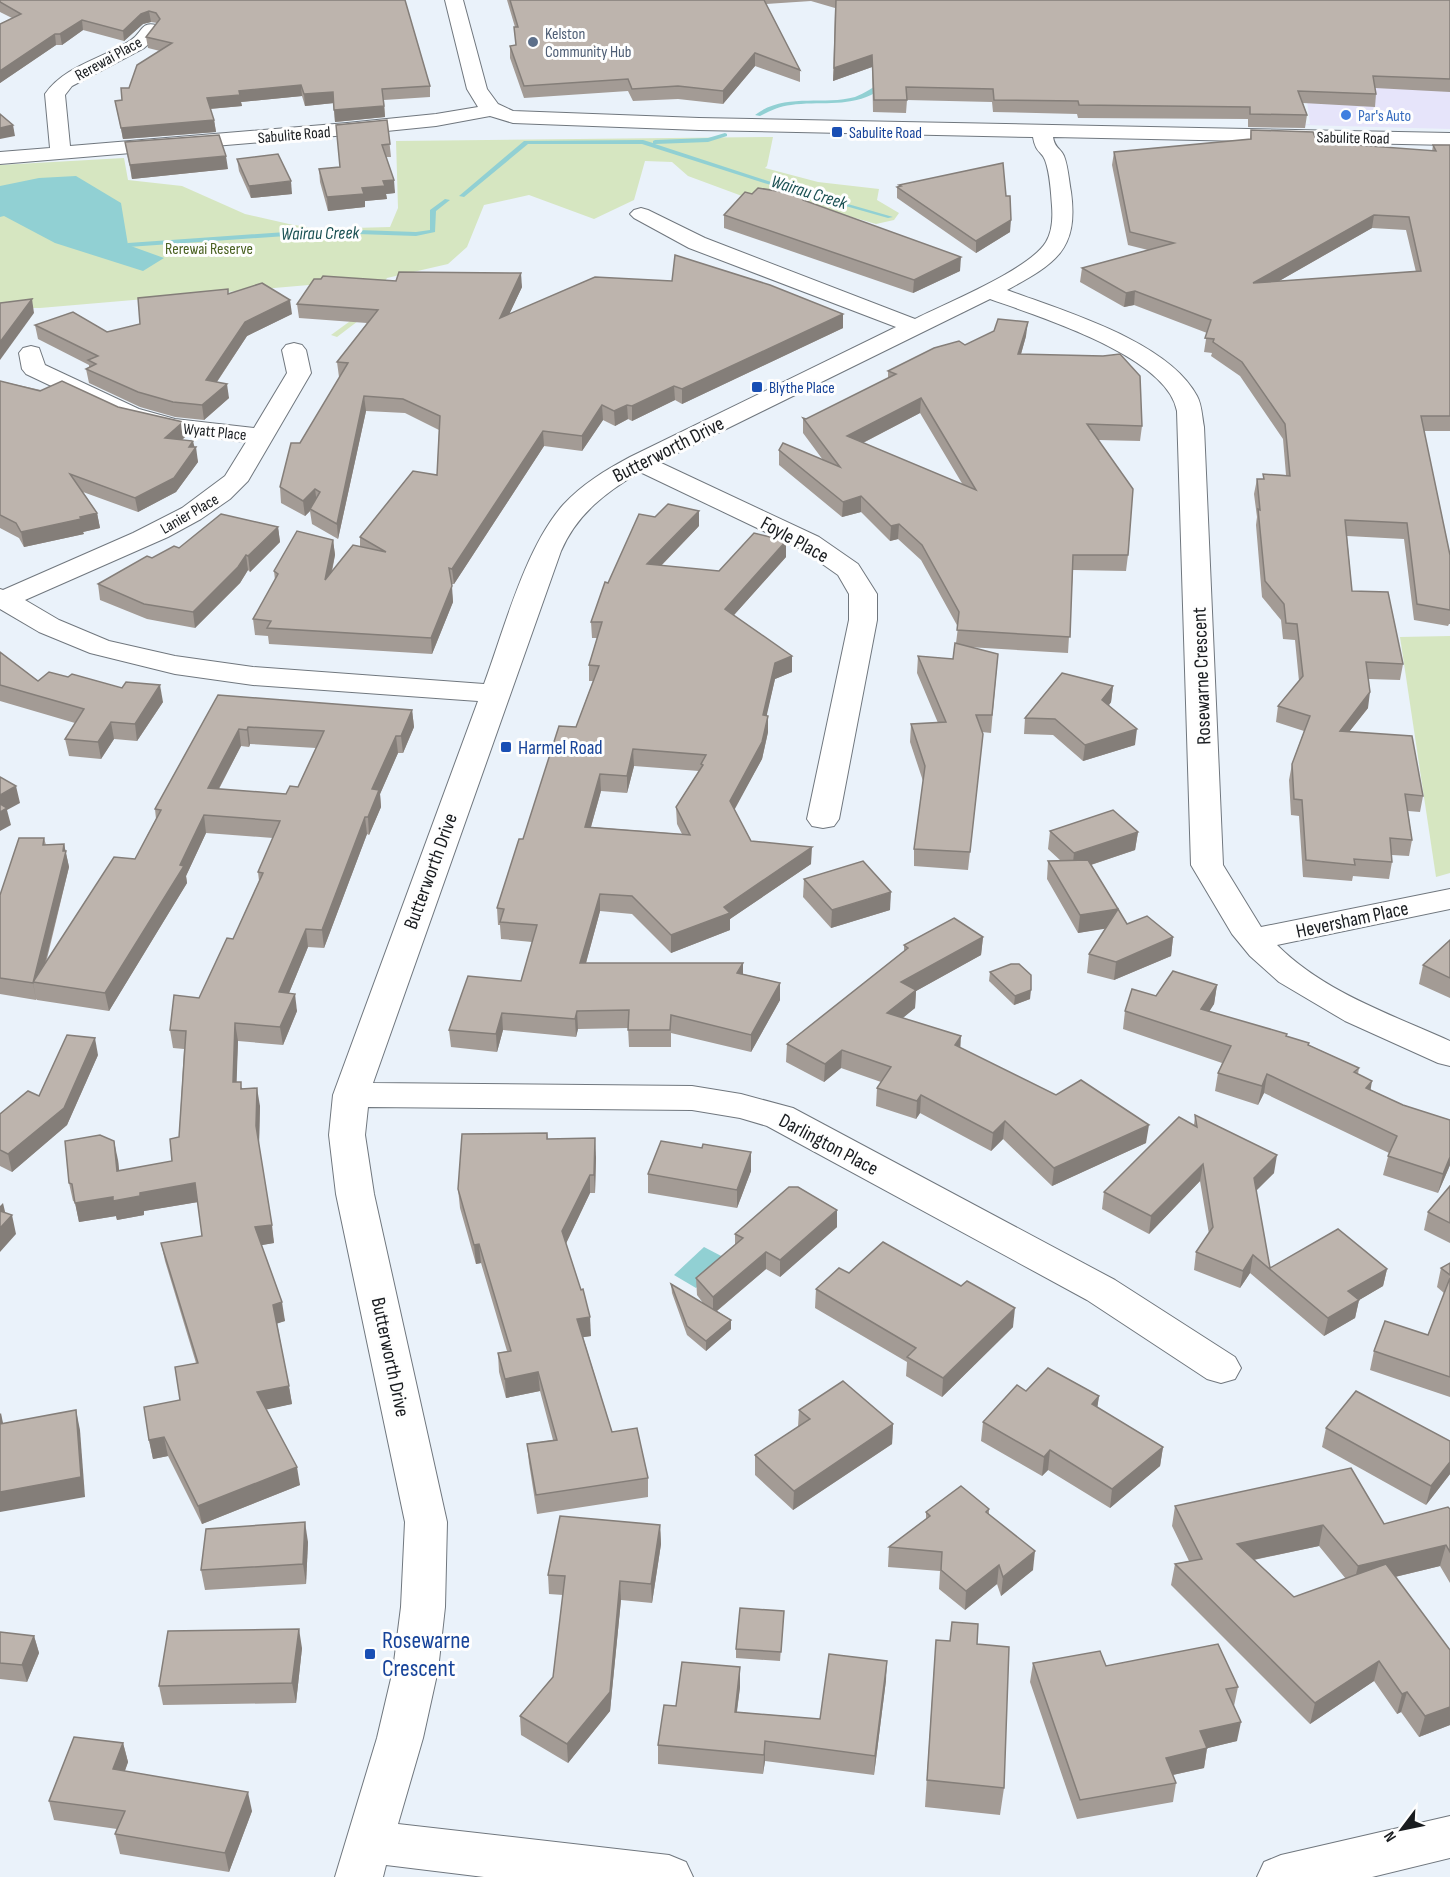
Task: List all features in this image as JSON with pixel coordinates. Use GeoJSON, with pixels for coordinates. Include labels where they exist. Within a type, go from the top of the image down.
{"type":"FeatureCollection","features":[{"type":"Feature","properties":{"kind":"street"},"geometry":{"type":"LineString","coordinates":[[454,0],[477,89],[483,103],[492,110]]}},
{"type":"Feature","properties":{"kind":"street","name":"Rerewai Place"},"geometry":{"type":"LineString","coordinates":[[61,154],[55,94],[65,82],[138,44],[146,37],[150,29]]}},
{"type":"Feature","properties":{"kind":"street","name":"Sabulite Road"},"geometry":{"type":"LineString","coordinates":[[0,158],[381,126],[436,120],[492,110],[529,119],[1052,139],[1450,139]]}},
{"type":"Feature","properties":{"kind":"street","name":"Butterworth Drive"},"geometry":{"type":"LineString","coordinates":[[364,1860],[411,1693],[420,1638],[426,1577],[426,1522],[355,1194],[347,1135],[351,1095],[417,905],[539,571],[557,530],[575,507],[602,484],[639,462],[989,291],[1049,256],[1060,238],[1064,206],[1052,139]]}},
{"type":"Feature","properties":{"kind":"street"},"geometry":{"type":"LineString","coordinates":[[641,214],[697,243],[916,327]]}},
{"type":"Feature","properties":{"kind":"street","name":"Rosewarne Crescent"},"geometry":{"type":"LineString","coordinates":[[989,291],[1124,344],[1167,374],[1185,396],[1192,427],[1207,865],[1233,912],[1272,960],[1324,997],[1450,1055]]}},
{"type":"Feature","properties":{"kind":"street","name":"Lanier Place"},"geometry":{"type":"LineString","coordinates":[[2,598],[141,539],[205,506],[235,481],[299,373],[294,350]]}},
{"type":"Feature","properties":{"kind":"street","name":"Wyatt Place"},"geometry":{"type":"LineString","coordinates":[[28,367],[130,414],[174,426],[262,436]]}},
{"type":"Feature","properties":{"kind":"street","name":"Foyle Place"},"geometry":{"type":"LineString","coordinates":[[639,462],[810,543],[848,570],[863,594],[863,620],[823,819]]}},
{"type":"Feature","properties":{"kind":"street"},"geometry":{"type":"LineString","coordinates":[[2,598],[49,626],[100,647],[175,665],[253,676],[495,694]]}},
{"type":"Feature","properties":{"kind":"street","name":"Heversham Place"},"geometry":{"type":"LineString","coordinates":[[1254,939],[1450,899]]}},
{"type":"Feature","properties":{"kind":"street","name":"Darlington Place"},"geometry":{"type":"LineString","coordinates":[[351,1095],[692,1098],[741,1106],[780,1117],[1101,1290],[1221,1368]]}},
{"type":"Feature","properties":{"kind":"street"},"geometry":{"type":"LineString","coordinates":[[1281,1877],[1450,1837]]}},
{"type":"Feature","properties":{"kind":"street"},"geometry":{"type":"LineString","coordinates":[[364,1860],[669,1877]]}},
{"type":"Feature","properties":{"kind":"shaded area"},"geometry":{"type":"Polygon","coordinates":[[[1294,0],[1450,0],[1450,129],[1302,125],[1310,124],[1294,0]]]}},
{"type":"Feature","properties":{"kind":"green space","name":"Rerewai Reserve"},"geometry":{"type":"Polygon","coordinates":[[[773,137],[765,168],[818,182],[879,189],[877,200],[899,213],[894,220],[876,224],[831,211],[742,196],[688,176],[672,162],[645,161],[634,200],[594,219],[529,195],[484,205],[467,247],[448,264],[387,278],[362,318],[337,337],[331,335],[353,319],[378,279],[40,308],[0,308],[0,165],[124,158],[128,180],[182,186],[245,214],[317,229],[390,227],[398,208],[396,141],[773,137]]]}},
{"type":"Feature","properties":{"kind":"green space"},"geometry":{"type":"Polygon","coordinates":[[[1450,636],[1450,873],[1436,877],[1400,637],[1450,636]]]}},
{"type":"Feature","properties":{"kind":"water"},"geometry":{"type":"Polygon","coordinates":[[[76,176],[121,203],[128,245],[164,258],[143,271],[55,243],[4,216],[0,217],[0,186],[39,178],[76,176]]]}},
{"type":"Feature","properties":{"kind":"water"},"geometry":{"type":"Polygon","coordinates":[[[704,1247],[727,1259],[696,1288],[674,1275],[704,1247]]]}},
{"type":"Feature","properties":{"kind":"building"},"geometry":{"type":"Polygon","coordinates":[[[0,0],[405,0],[430,86],[382,89],[384,106],[334,110],[333,92],[304,94],[301,85],[239,91],[240,95],[207,98],[214,120],[121,128],[115,101],[122,100],[121,88],[129,88],[137,65],[172,43],[146,37],[160,19],[156,13],[149,11],[141,14],[123,31],[82,20],[60,34],[55,34],[0,71],[0,24],[21,14],[0,0]]]}},
{"type":"Feature","properties":{"kind":"building"},"geometry":{"type":"Polygon","coordinates":[[[510,0],[764,0],[800,70],[755,53],[723,91],[678,86],[632,89],[628,79],[524,86],[510,46],[516,45],[514,27],[518,27],[510,0]]]}},
{"type":"Feature","properties":{"kind":"building"},"geometry":{"type":"Polygon","coordinates":[[[836,0],[1450,0],[1450,79],[1373,76],[1376,94],[1298,91],[1307,115],[1250,114],[1250,107],[1079,105],[1078,101],[994,100],[993,89],[906,87],[907,100],[874,100],[872,55],[834,68],[836,0]]]}},
{"type":"Feature","properties":{"kind":"building"},"geometry":{"type":"Polygon","coordinates":[[[0,114],[13,125],[0,128],[0,114]]]}},
{"type":"Feature","properties":{"kind":"building"},"geometry":{"type":"Polygon","coordinates":[[[387,120],[390,144],[382,145],[394,180],[383,181],[385,186],[362,188],[364,194],[327,197],[319,169],[340,167],[336,125],[387,120]]]}},
{"type":"Feature","properties":{"kind":"building"},"geometry":{"type":"Polygon","coordinates":[[[1251,130],[1313,132],[1317,142],[1436,151],[1433,145],[1450,145],[1450,416],[1421,416],[1450,555],[1450,610],[1417,604],[1407,523],[1345,520],[1352,591],[1388,592],[1403,664],[1366,662],[1370,692],[1340,731],[1412,736],[1423,796],[1405,794],[1412,840],[1390,838],[1392,862],[1354,859],[1355,865],[1306,860],[1302,800],[1294,799],[1292,764],[1310,716],[1278,706],[1303,676],[1297,624],[1286,623],[1284,604],[1265,581],[1258,509],[1260,510],[1257,479],[1264,479],[1263,474],[1290,476],[1285,424],[1242,362],[1213,342],[1214,339],[1205,338],[1211,320],[1135,291],[1126,293],[1082,268],[1174,243],[1130,232],[1114,152],[1251,139],[1251,130]],[[1374,215],[1253,283],[1421,271],[1409,217],[1374,215]]]}},
{"type":"Feature","properties":{"kind":"building"},"geometry":{"type":"Polygon","coordinates":[[[219,135],[226,156],[130,165],[125,142],[219,135]]]}},
{"type":"Feature","properties":{"kind":"building"},"geometry":{"type":"Polygon","coordinates":[[[278,154],[291,181],[249,186],[237,159],[278,154]]]}},
{"type":"Feature","properties":{"kind":"building"},"geometry":{"type":"Polygon","coordinates":[[[1003,163],[1006,196],[1010,196],[1011,220],[976,241],[897,187],[901,186],[899,185],[1003,163]]]}},
{"type":"Feature","properties":{"kind":"building"},"geometry":{"type":"Polygon","coordinates":[[[758,188],[803,195],[803,200],[961,257],[914,280],[724,215],[745,192],[752,194],[758,188]]]}},
{"type":"Feature","properties":{"kind":"building"},"geometry":{"type":"Polygon","coordinates":[[[675,255],[770,285],[843,314],[682,389],[674,386],[632,406],[627,405],[614,411],[602,405],[582,436],[543,431],[452,569],[449,568],[452,586],[431,638],[267,628],[271,621],[253,619],[278,574],[274,571],[297,531],[333,540],[325,580],[353,545],[386,552],[360,537],[413,471],[437,475],[440,416],[403,399],[364,396],[337,524],[310,509],[320,492],[315,489],[303,501],[280,487],[291,443],[300,443],[348,363],[337,362],[378,310],[297,304],[314,279],[321,279],[323,276],[396,281],[399,272],[521,273],[500,318],[595,277],[672,281],[675,255]]]}},
{"type":"Feature","properties":{"kind":"building"},"geometry":{"type":"Polygon","coordinates":[[[262,283],[290,300],[245,322],[206,380],[227,384],[202,405],[173,402],[138,392],[86,369],[96,364],[88,360],[98,356],[35,325],[73,312],[107,332],[140,324],[138,298],[228,289],[228,294],[262,283]]]}},
{"type":"Feature","properties":{"kind":"building"},"geometry":{"type":"Polygon","coordinates":[[[32,299],[0,342],[0,303],[32,299]]]}},
{"type":"Feature","properties":{"kind":"building"},"geometry":{"type":"Polygon","coordinates":[[[998,319],[1028,322],[1018,354],[1103,356],[1120,354],[1140,376],[1142,426],[1087,424],[1133,489],[1128,555],[1073,555],[1070,637],[957,630],[959,612],[922,545],[899,524],[891,526],[861,496],[843,502],[779,450],[783,443],[840,467],[803,418],[806,419],[896,374],[888,371],[934,348],[959,341],[965,345],[994,331],[998,319]],[[921,398],[847,436],[976,490],[921,398]]]}},
{"type":"Feature","properties":{"kind":"building"},"geometry":{"type":"Polygon","coordinates":[[[0,381],[40,391],[62,381],[118,407],[183,422],[165,438],[193,441],[189,447],[196,447],[174,478],[135,498],[70,474],[97,513],[80,517],[81,519],[21,532],[16,523],[0,515],[0,381]]]}},
{"type":"Feature","properties":{"kind":"building"},"geometry":{"type":"Polygon","coordinates":[[[668,504],[699,511],[647,564],[719,571],[754,533],[786,541],[725,609],[792,656],[775,663],[763,715],[768,716],[762,742],[730,801],[751,841],[812,847],[724,907],[730,913],[671,935],[632,896],[600,894],[580,963],[743,963],[737,973],[780,983],[751,1035],[671,1015],[670,1030],[628,1030],[629,1010],[577,1011],[575,1019],[502,1013],[496,1034],[449,1030],[468,976],[521,981],[537,925],[500,922],[504,909],[497,908],[519,839],[523,839],[559,726],[576,727],[599,666],[589,665],[602,622],[591,622],[605,582],[608,583],[639,514],[655,517],[668,504]],[[633,749],[627,776],[600,774],[585,827],[690,835],[676,807],[703,765],[701,764],[706,755],[633,749]]]}},
{"type":"Feature","properties":{"kind":"building"},"geometry":{"type":"Polygon","coordinates":[[[221,514],[278,527],[248,556],[246,555],[238,567],[193,612],[144,604],[98,584],[147,556],[152,558],[174,546],[179,548],[221,514]]]}},
{"type":"Feature","properties":{"kind":"building"},"geometry":{"type":"Polygon","coordinates":[[[955,643],[998,654],[992,715],[976,715],[983,734],[970,852],[914,849],[925,766],[911,724],[946,722],[918,656],[953,659],[955,643]]]}},
{"type":"Feature","properties":{"kind":"building"},"geometry":{"type":"Polygon","coordinates":[[[0,652],[38,681],[49,672],[68,677],[72,674],[122,688],[126,682],[160,685],[135,724],[111,722],[98,742],[65,739],[84,709],[0,685],[0,652]]]}},
{"type":"Feature","properties":{"kind":"building"},"geometry":{"type":"Polygon","coordinates":[[[1062,673],[1113,686],[1102,700],[1137,729],[1085,745],[1055,719],[1025,718],[1062,673]]]}},
{"type":"Feature","properties":{"kind":"building"},"geometry":{"type":"Polygon","coordinates":[[[218,695],[412,710],[401,736],[396,736],[372,789],[379,790],[368,817],[365,817],[322,930],[306,929],[279,992],[295,994],[280,1027],[235,1023],[233,1082],[241,1082],[241,1089],[257,1088],[256,1126],[272,1225],[255,1227],[282,1302],[273,1305],[289,1386],[257,1392],[297,1467],[198,1506],[164,1437],[149,1440],[144,1407],[180,1400],[175,1367],[198,1363],[161,1243],[202,1236],[195,1183],[140,1193],[140,1196],[113,1201],[113,1197],[75,1203],[72,1184],[69,1183],[65,1141],[100,1135],[114,1141],[117,1171],[172,1161],[170,1139],[179,1137],[186,1031],[170,1030],[174,995],[199,998],[227,938],[233,939],[263,873],[258,872],[280,821],[204,815],[180,865],[184,866],[105,993],[33,982],[114,857],[135,859],[161,810],[155,809],[218,695]],[[248,727],[247,730],[239,729],[208,788],[286,794],[290,786],[298,787],[324,731],[248,727]]]}},
{"type":"Feature","properties":{"kind":"building"},"geometry":{"type":"Polygon","coordinates":[[[0,777],[16,786],[0,795],[0,777]]]}},
{"type":"Feature","properties":{"kind":"building"},"geometry":{"type":"Polygon","coordinates":[[[0,804],[7,808],[0,812],[0,804]]]}},
{"type":"Feature","properties":{"kind":"building"},"geometry":{"type":"Polygon","coordinates":[[[1113,810],[1138,832],[1074,853],[1050,831],[1113,810]]]}},
{"type":"Feature","properties":{"kind":"building"},"geometry":{"type":"Polygon","coordinates":[[[19,838],[44,838],[43,845],[64,844],[63,851],[66,851],[33,983],[0,978],[0,895],[19,838]]]}},
{"type":"Feature","properties":{"kind":"building"},"geometry":{"type":"Polygon","coordinates":[[[1088,860],[1118,909],[1080,915],[1048,861],[1088,860]]]}},
{"type":"Feature","properties":{"kind":"building"},"geometry":{"type":"Polygon","coordinates":[[[863,861],[891,892],[832,910],[804,879],[863,861]]]}},
{"type":"Feature","properties":{"kind":"building"},"geometry":{"type":"Polygon","coordinates":[[[1118,909],[1127,924],[1147,916],[1173,937],[1116,962],[1089,954],[1118,909]]]}},
{"type":"Feature","properties":{"kind":"building"},"geometry":{"type":"Polygon","coordinates":[[[954,918],[983,937],[901,982],[916,990],[887,1013],[961,1036],[955,1045],[1056,1095],[1081,1080],[1149,1125],[1054,1168],[1005,1121],[993,1133],[921,1095],[917,1101],[877,1088],[891,1067],[842,1050],[825,1064],[787,1044],[908,948],[904,945],[954,918]]]}},
{"type":"Feature","properties":{"kind":"building"},"geometry":{"type":"Polygon","coordinates":[[[1450,940],[1450,978],[1423,965],[1450,940]]]}},
{"type":"Feature","properties":{"kind":"building"},"geometry":{"type":"Polygon","coordinates":[[[1011,964],[1019,964],[1031,975],[1031,990],[1015,996],[990,972],[1011,964]]]}},
{"type":"Feature","properties":{"kind":"building"},"geometry":{"type":"Polygon","coordinates":[[[1173,971],[1217,985],[1201,1009],[1287,1034],[1286,1036],[1309,1043],[1308,1045],[1359,1068],[1354,1072],[1372,1081],[1366,1088],[1403,1105],[1450,1120],[1450,1157],[1443,1174],[1388,1156],[1397,1136],[1267,1074],[1262,1086],[1218,1073],[1231,1046],[1125,1011],[1132,989],[1156,996],[1173,971]]]}},
{"type":"Feature","properties":{"kind":"building"},"geometry":{"type":"Polygon","coordinates":[[[67,1035],[95,1038],[64,1108],[8,1154],[0,1150],[0,1114],[28,1091],[39,1096],[67,1035]]]}},
{"type":"Feature","properties":{"kind":"building"},"geometry":{"type":"Polygon","coordinates":[[[1195,1115],[1277,1155],[1254,1178],[1270,1268],[1338,1229],[1387,1269],[1348,1291],[1359,1300],[1328,1318],[1253,1255],[1243,1271],[1196,1252],[1213,1227],[1203,1164],[1151,1216],[1104,1192],[1179,1117],[1197,1127],[1195,1115]]]}},
{"type":"Feature","properties":{"kind":"building"},"geometry":{"type":"Polygon","coordinates":[[[547,1133],[547,1139],[595,1138],[594,1175],[590,1175],[562,1231],[581,1290],[583,1289],[590,1317],[577,1319],[612,1432],[637,1428],[648,1478],[536,1495],[527,1444],[557,1440],[538,1372],[505,1379],[498,1353],[511,1351],[479,1244],[474,1245],[458,1189],[462,1134],[547,1133]]]}},
{"type":"Feature","properties":{"kind":"building"},"geometry":{"type":"Polygon","coordinates":[[[661,1141],[702,1148],[703,1144],[751,1152],[737,1190],[648,1174],[661,1141]]]}},
{"type":"Feature","properties":{"kind":"building"},"geometry":{"type":"Polygon","coordinates":[[[1450,1186],[1450,1223],[1428,1212],[1450,1186]]]}},
{"type":"Feature","properties":{"kind":"building"},"geometry":{"type":"Polygon","coordinates":[[[789,1187],[798,1187],[837,1210],[780,1260],[766,1252],[713,1297],[696,1278],[743,1238],[735,1234],[789,1187]]]}},
{"type":"Feature","properties":{"kind":"building"},"geometry":{"type":"Polygon","coordinates":[[[0,1211],[12,1215],[0,1228],[0,1211]]]}},
{"type":"Feature","properties":{"kind":"building"},"geometry":{"type":"Polygon","coordinates":[[[883,1242],[961,1286],[967,1281],[1015,1308],[943,1378],[907,1357],[916,1348],[816,1289],[839,1268],[849,1273],[883,1242]]]}},
{"type":"Feature","properties":{"kind":"building"},"geometry":{"type":"Polygon","coordinates":[[[1450,1263],[1450,1275],[1441,1268],[1450,1263]]]}},
{"type":"Feature","properties":{"kind":"building"},"geometry":{"type":"Polygon","coordinates":[[[1450,1278],[1450,1377],[1374,1351],[1385,1321],[1428,1335],[1450,1278]]]}},
{"type":"Feature","properties":{"kind":"building"},"geometry":{"type":"Polygon","coordinates":[[[671,1284],[731,1320],[706,1341],[687,1326],[671,1284]]]}},
{"type":"Feature","properties":{"kind":"building"},"geometry":{"type":"Polygon","coordinates":[[[1048,1368],[1099,1396],[1092,1404],[1163,1447],[1112,1489],[1050,1450],[1044,1457],[983,1422],[1017,1385],[1026,1391],[1048,1368]]]}},
{"type":"Feature","properties":{"kind":"building"},"geometry":{"type":"Polygon","coordinates":[[[843,1381],[893,1424],[794,1491],[755,1455],[810,1419],[799,1410],[843,1381]]]}},
{"type":"Feature","properties":{"kind":"building"},"geometry":{"type":"Polygon","coordinates":[[[1356,1391],[1450,1441],[1450,1462],[1431,1486],[1326,1428],[1356,1391]]]}},
{"type":"Feature","properties":{"kind":"building"},"geometry":{"type":"Polygon","coordinates":[[[76,1410],[81,1477],[0,1492],[0,1424],[76,1410]]]}},
{"type":"Feature","properties":{"kind":"building"},"geometry":{"type":"Polygon","coordinates":[[[1351,1468],[1384,1524],[1448,1507],[1450,1509],[1450,1552],[1446,1545],[1358,1566],[1323,1525],[1237,1544],[1294,1597],[1386,1564],[1450,1650],[1450,1707],[1425,1716],[1407,1692],[1402,1694],[1379,1661],[1315,1703],[1175,1564],[1202,1559],[1175,1506],[1351,1468]]]}},
{"type":"Feature","properties":{"kind":"building"},"geometry":{"type":"Polygon","coordinates":[[[961,1486],[989,1509],[986,1512],[1035,1551],[1003,1577],[999,1565],[966,1591],[941,1570],[942,1552],[889,1547],[930,1516],[926,1512],[961,1486]]]}},
{"type":"Feature","properties":{"kind":"building"},"geometry":{"type":"Polygon","coordinates":[[[560,1516],[660,1525],[651,1584],[620,1581],[610,1692],[567,1744],[520,1716],[553,1677],[565,1576],[548,1575],[560,1516]]]}},
{"type":"Feature","properties":{"kind":"building"},"geometry":{"type":"Polygon","coordinates":[[[305,1522],[303,1564],[201,1570],[206,1529],[305,1522]]]}},
{"type":"Feature","properties":{"kind":"building"},"geometry":{"type":"Polygon","coordinates":[[[740,1608],[784,1611],[781,1652],[736,1649],[740,1608]]]}},
{"type":"Feature","properties":{"kind":"building"},"geometry":{"type":"Polygon","coordinates":[[[952,1622],[978,1624],[977,1644],[1009,1647],[1004,1788],[927,1780],[936,1640],[950,1641],[952,1622]]]}},
{"type":"Feature","properties":{"kind":"building"},"geometry":{"type":"Polygon","coordinates":[[[299,1629],[292,1683],[159,1686],[168,1631],[299,1629]]]}},
{"type":"Feature","properties":{"kind":"building"},"geometry":{"type":"Polygon","coordinates":[[[0,1632],[34,1636],[22,1665],[0,1663],[0,1632]]]}},
{"type":"Feature","properties":{"kind":"building"},"geometry":{"type":"Polygon","coordinates":[[[1218,1644],[1238,1687],[1226,1689],[1241,1722],[1200,1731],[1207,1748],[1166,1758],[1176,1783],[1080,1800],[1033,1663],[1100,1651],[1106,1666],[1218,1644]]]}},
{"type":"Feature","properties":{"kind":"building"},"geometry":{"type":"Polygon","coordinates":[[[829,1654],[887,1661],[875,1756],[765,1741],[764,1755],[658,1745],[664,1705],[676,1706],[682,1662],[740,1667],[735,1712],[820,1719],[829,1654]]]}},
{"type":"Feature","properties":{"kind":"building"},"geometry":{"type":"Polygon","coordinates":[[[74,1737],[123,1743],[113,1769],[248,1792],[225,1853],[115,1834],[125,1811],[49,1801],[74,1737]]]}},
{"type":"Feature","properties":{"kind":"waterway"},"geometry":{"type":"LineString","coordinates":[[758,115],[773,107],[789,103],[855,99],[870,93],[884,83]]}},
{"type":"Feature","properties":{"kind":"waterway"},"geometry":{"type":"LineString","coordinates":[[655,142],[708,140],[725,135]]}},
{"type":"Feature","properties":{"kind":"waterway","name":"Wairau Creek"},"geometry":{"type":"LineString","coordinates":[[462,196],[526,142],[643,142],[766,182],[890,217]]}},
{"type":"Feature","properties":{"kind":"waterway","name":"Wairau Creek"},"geometry":{"type":"LineString","coordinates":[[128,245],[329,231],[416,234],[433,231],[433,210],[447,200]]}},
{"type":"Feature","properties":{"kind":"place","name":"Kelston Community Hub"},"geometry":{"type":"Point","coordinates":[533,42]}},
{"type":"Feature","properties":{"kind":"place","name":"Par's Auto"},"geometry":{"type":"Point","coordinates":[1346,115]}},
{"type":"Feature","properties":{"kind":"place","name":"Sabulite Road"},"geometry":{"type":"Point","coordinates":[837,132]}},
{"type":"Feature","properties":{"kind":"place","name":"Blythe Place"},"geometry":{"type":"Point","coordinates":[757,387]}},
{"type":"Feature","properties":{"kind":"place","name":"Harmel Road"},"geometry":{"type":"Point","coordinates":[506,747]}},
{"type":"Feature","properties":{"kind":"place","name":"Rosewarne Crescent"},"geometry":{"type":"Point","coordinates":[370,1654]}}]}
